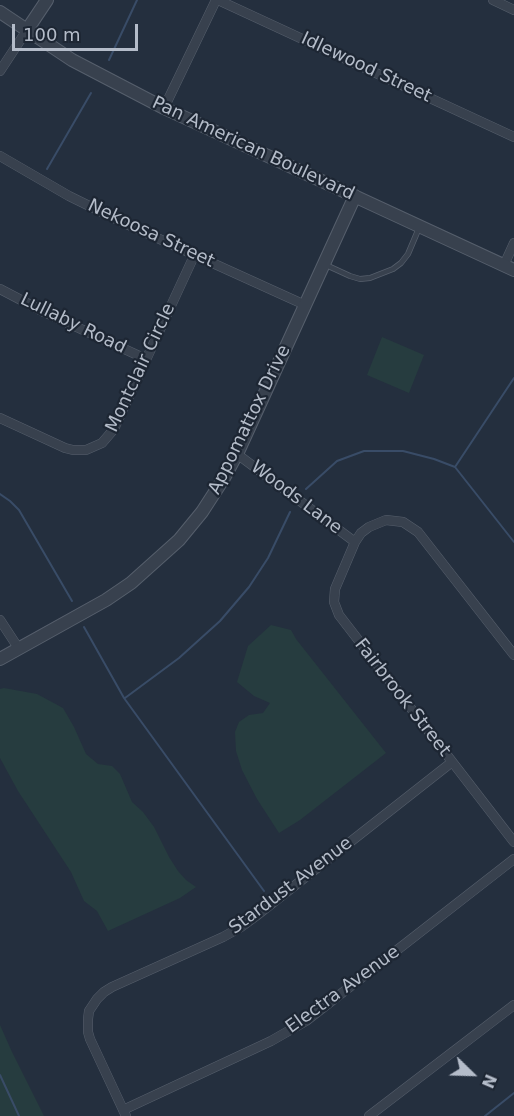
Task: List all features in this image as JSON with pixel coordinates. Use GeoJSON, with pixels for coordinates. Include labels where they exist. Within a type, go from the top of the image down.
{"type":"FeatureCollection","features":[{"type":"Feature","properties":{"kind":"street"},"geometry":{"type":"LineString","coordinates":[[0,71],[47,0]]}},
{"type":"Feature","properties":{"kind":"street"},"geometry":{"type":"LineString","coordinates":[[164,108],[217,0]]}},
{"type":"Feature","properties":{"kind":"street","name":"Idlewood Street"},"geometry":{"type":"LineString","coordinates":[[217,0],[514,137]]}},
{"type":"Feature","properties":{"kind":"street"},"geometry":{"type":"LineString","coordinates":[[493,0],[514,10]]}},
{"type":"Feature","properties":{"kind":"street","name":"Pan American Boulevard"},"geometry":{"type":"LineString","coordinates":[[0,12],[80,64],[164,108],[509,268]]}},
{"type":"Feature","properties":{"kind":"street","name":"Nekoosa Street"},"geometry":{"type":"LineString","coordinates":[[0,156],[122,222],[305,305]]}},
{"type":"Feature","properties":{"kind":"street","name":"Appomattox Drive"},"geometry":{"type":"LineString","coordinates":[[0,659],[106,600],[131,583],[179,540],[202,513],[237,454],[356,196]]}},
{"type":"Feature","properties":{"kind":"street"},"geometry":{"type":"LineString","coordinates":[[509,268],[514,243]]}},
{"type":"Feature","properties":{"kind":"street","name":"Montclair Circle"},"geometry":{"type":"LineString","coordinates":[[0,418],[65,448],[82,451],[102,443],[114,429],[194,256]]}},
{"type":"Feature","properties":{"kind":"street","name":"Lullaby Road"},"geometry":{"type":"LineString","coordinates":[[0,288],[44,312],[146,359]]}},
{"type":"Feature","properties":{"kind":"street","name":"Woods Lane"},"geometry":{"type":"LineString","coordinates":[[237,454],[355,542]]}},
{"type":"Feature","properties":{"kind":"street"},"geometry":{"type":"LineString","coordinates":[[355,542],[369,527],[386,520],[409,526],[418,532],[514,655]]}},
{"type":"Feature","properties":{"kind":"street","name":"Fairbrook Street"},"geometry":{"type":"LineString","coordinates":[[355,542],[335,589],[334,602],[339,615],[514,842]]}},
{"type":"Feature","properties":{"kind":"street"},"geometry":{"type":"LineString","coordinates":[[0,620],[19,649]]}},
{"type":"Feature","properties":{"kind":"street","name":"Stardust Avenue"},"geometry":{"type":"LineString","coordinates":[[124,1113],[90,1040],[87,1025],[90,1011],[97,999],[112,987],[223,937],[256,916],[452,762]]}},
{"type":"Feature","properties":{"kind":"street","name":"Electra Avenue"},"geometry":{"type":"LineString","coordinates":[[124,1113],[271,1041],[306,1021],[514,859]]}},
{"type":"Feature","properties":{"kind":"street"},"geometry":{"type":"LineString","coordinates":[[369,1116],[514,1005]]}},
{"type":"Feature","properties":{"kind":"lane"},"geometry":{"type":"LineString","coordinates":[[324,264],[350,276],[370,279],[401,263],[408,254],[420,226]]}},
{"type":"Feature","properties":{"kind":"green space"},"geometry":{"type":"Polygon","coordinates":[[[382,337],[424,355],[409,393],[367,375],[382,337]]]}},
{"type":"Feature","properties":{"kind":"green space"},"geometry":{"type":"Polygon","coordinates":[[[271,625],[291,630],[386,753],[300,820],[279,833],[242,770],[236,751],[235,732],[239,722],[249,715],[263,713],[270,703],[254,696],[237,682],[248,646],[271,625]]]}},
{"type":"Feature","properties":{"kind":"green space"},"geometry":{"type":"Polygon","coordinates":[[[0,689],[37,694],[63,708],[86,754],[98,764],[112,766],[120,774],[132,802],[154,827],[178,871],[196,887],[180,898],[108,931],[97,911],[84,901],[71,872],[18,791],[0,758],[0,689]]]}},
{"type":"Feature","properties":{"kind":"green space"},"geometry":{"type":"Polygon","coordinates":[[[0,1025],[12,1052],[44,1116],[0,1116],[0,1025]]]}},
{"type":"Feature","properties":{"kind":"waterway"},"geometry":{"type":"LineString","coordinates":[[109,60],[137,0]]}},
{"type":"Feature","properties":{"kind":"waterway"},"geometry":{"type":"LineString","coordinates":[[47,169],[91,93]]}},
{"type":"Feature","properties":{"kind":"waterway"},"geometry":{"type":"LineString","coordinates":[[455,467],[514,378]]}},
{"type":"Feature","properties":{"kind":"waterway"},"geometry":{"type":"LineString","coordinates":[[306,489],[337,461],[364,451],[403,451],[455,467],[514,542]]}},
{"type":"Feature","properties":{"kind":"waterway"},"geometry":{"type":"LineString","coordinates":[[0,494],[19,510],[72,601]]}},
{"type":"Feature","properties":{"kind":"waterway"},"geometry":{"type":"LineString","coordinates":[[125,698],[179,658],[220,621],[249,587],[268,558],[290,512]]}},
{"type":"Feature","properties":{"kind":"waterway"},"geometry":{"type":"LineString","coordinates":[[84,627],[124,698],[264,891]]}},
{"type":"Feature","properties":{"kind":"waterway"},"geometry":{"type":"LineString","coordinates":[[0,1075],[19,1116]]}},
{"type":"Feature","properties":{"kind":"waterway"},"geometry":{"type":"LineString","coordinates":[[485,1116],[514,1093]]}}]}
